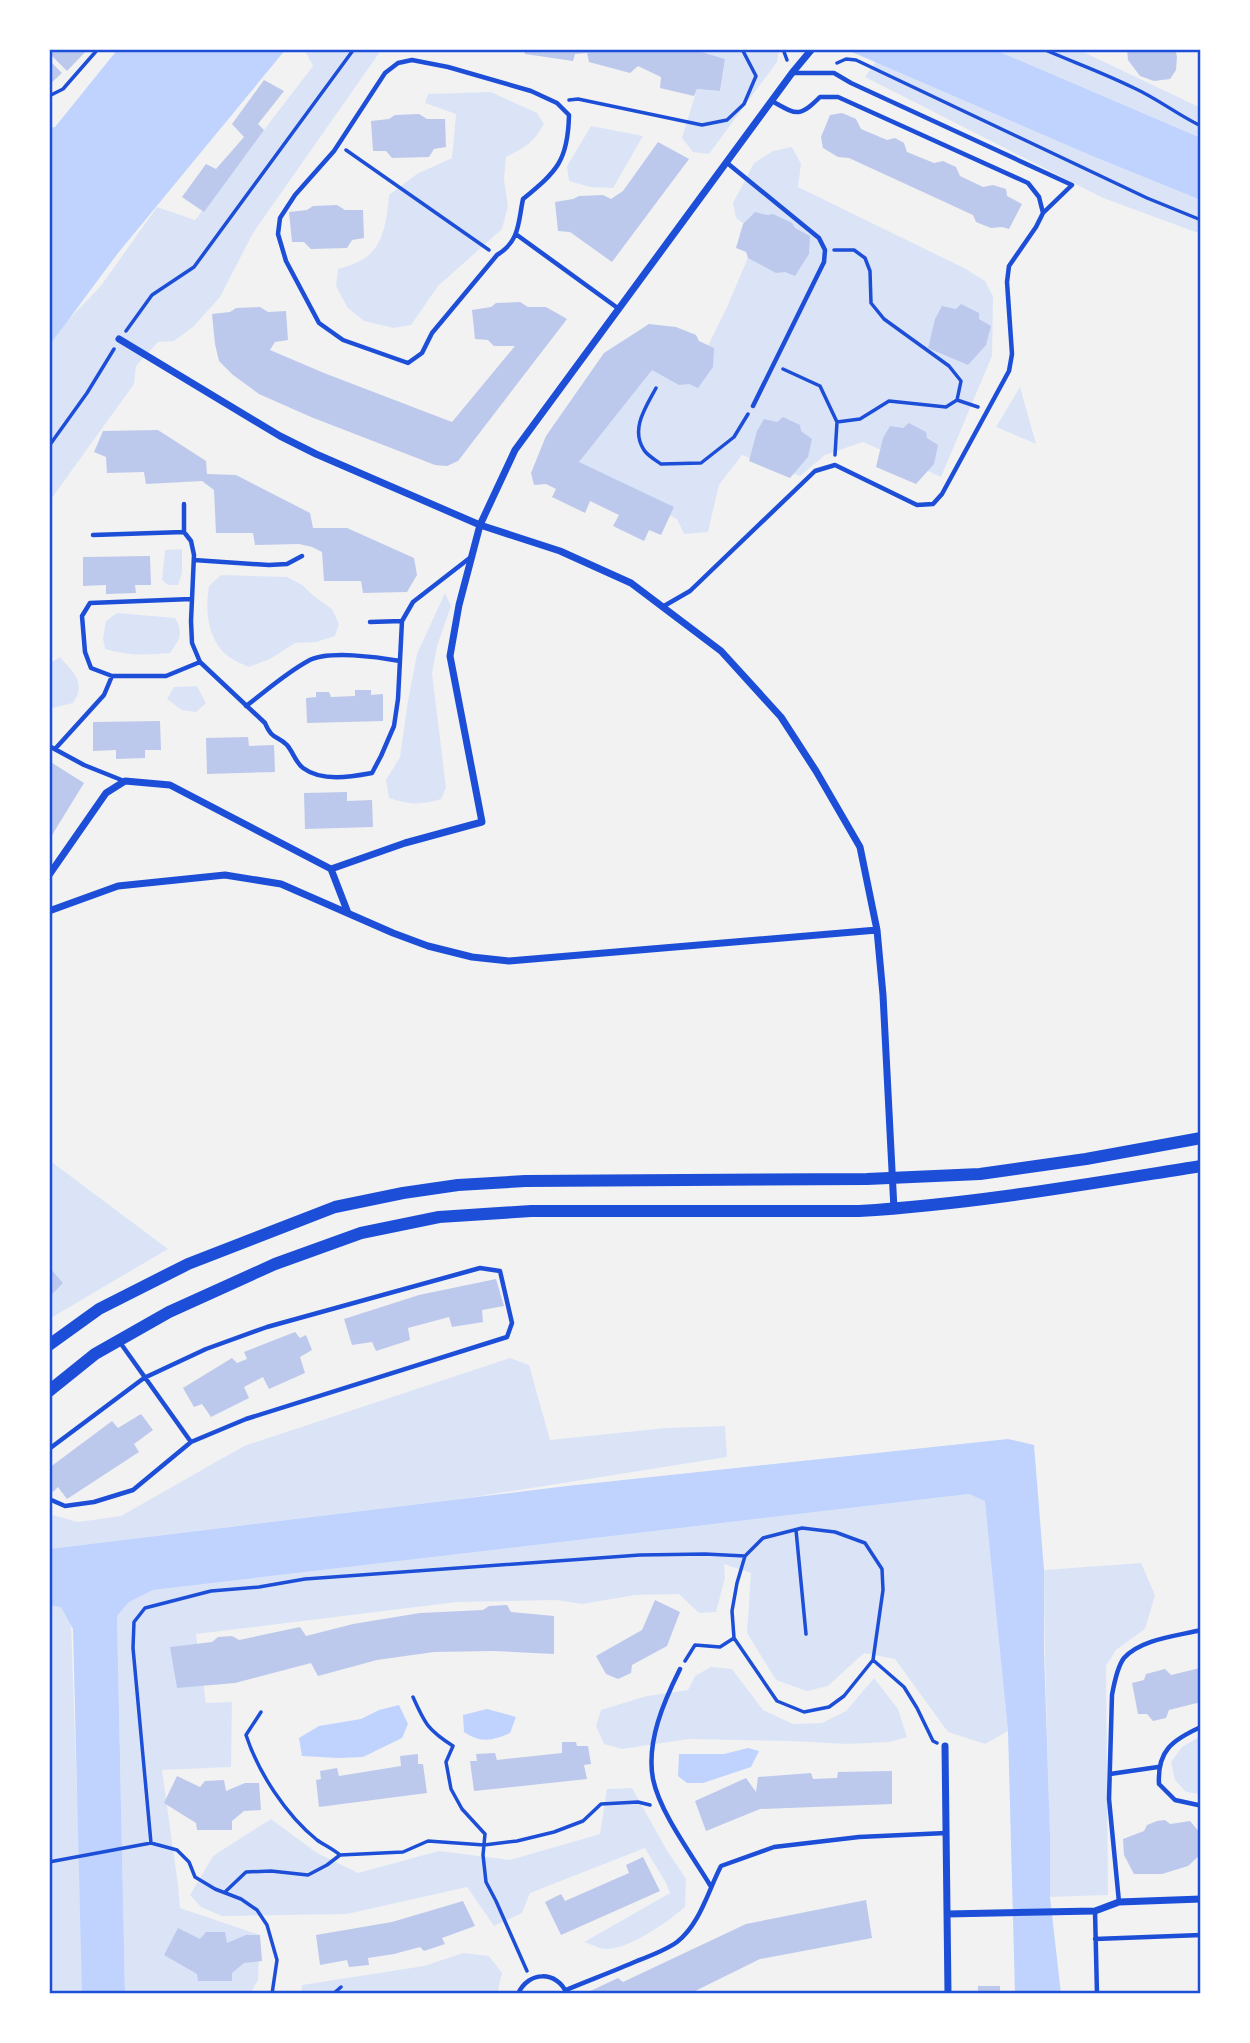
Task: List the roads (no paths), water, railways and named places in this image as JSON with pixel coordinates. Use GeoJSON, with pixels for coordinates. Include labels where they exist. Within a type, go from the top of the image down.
{"type":"FeatureCollection","features":[{"type":"Feature","properties":{"kind":"main road"},"geometry":{"type":"LineString","coordinates":[[49,1345],[99,1310],[188,1264],[335,1207],[389,1196],[458,1185],[525,1181],[892,1178],[980,1174],[1086,1159],[1201,1138]]}},
{"type":"Feature","properties":{"kind":"main road"},"geometry":{"type":"LineString","coordinates":[[49,1391],[95,1354],[169,1311],[275,1264],[361,1233],[439,1217],[531,1211],[894,1209],[984,1200],[1201,1166]]}},
{"type":"Feature","properties":{"kind":"street"},"geometry":{"type":"LineString","coordinates":[[331,869],[405,843],[482,822],[450,656],[458,605],[480,525],[515,450],[811,49]]}},
{"type":"Feature","properties":{"kind":"street"},"geometry":{"type":"LineString","coordinates":[[119,339],[280,436],[316,454],[480,525],[572,556],[631,583],[721,651],[781,718],[860,847],[877,930],[894,1209]]}},
{"type":"Feature","properties":{"kind":"street"},"geometry":{"type":"LineString","coordinates":[[49,876],[106,793],[125,781],[170,785],[331,869],[348,913]]}},
{"type":"Feature","properties":{"kind":"street"},"geometry":{"type":"LineString","coordinates":[[49,911],[118,886],[225,875],[281,884],[428,946],[471,957],[509,961],[877,930]]}},
{"type":"Feature","properties":{"kind":"street"},"geometry":{"type":"LineString","coordinates":[[945,1746],[948,1994]]}},
{"type":"Feature","properties":{"kind":"street"},"geometry":{"type":"LineString","coordinates":[[947,1914],[1095,1911],[1119,1902],[1201,1899]]}},
{"type":"Feature","properties":{"kind":"lane"},"geometry":{"type":"LineString","coordinates":[[412,60],[448,67],[531,91],[557,103],[569,115],[568,135],[562,157],[550,176],[523,199],[517,234],[509,248],[496,255],[432,333],[422,353],[408,363],[343,340],[319,323],[286,261],[278,234],[280,218],[295,195],[338,145],[386,74],[398,63],[412,60]]}},
{"type":"Feature","properties":{"kind":"lane"},"geometry":{"type":"LineString","coordinates":[[663,606],[690,591],[815,471],[835,465],[917,505],[933,503],[942,494],[1009,371],[1012,354],[1007,282],[1009,266],[1043,213],[1072,186],[834,73],[792,73]]}},
{"type":"Feature","properties":{"kind":"lane"},"geometry":{"type":"LineString","coordinates":[[771,101],[792,113],[806,111],[820,97],[838,97],[1028,183],[1039,197],[1043,213]]}},
{"type":"Feature","properties":{"kind":"lane"},"geometry":{"type":"LineString","coordinates":[[726,162],[819,238],[825,250],[824,262],[753,406]]}},
{"type":"Feature","properties":{"kind":"lane"},"geometry":{"type":"LineString","coordinates":[[517,234],[619,309]]}},
{"type":"Feature","properties":{"kind":"lane"},"geometry":{"type":"LineString","coordinates":[[184,504],[184,532],[191,541],[194,560],[192,643],[200,662],[265,723],[270,734],[286,744],[302,768],[324,777],[350,777],[372,772],[394,726],[402,621],[413,602],[472,556]]}},
{"type":"Feature","properties":{"kind":"lane"},"geometry":{"type":"LineString","coordinates":[[93,535],[184,532]]}},
{"type":"Feature","properties":{"kind":"lane"},"geometry":{"type":"LineString","coordinates":[[194,560],[269,565],[287,564],[302,556]]}},
{"type":"Feature","properties":{"kind":"lane"},"geometry":{"type":"LineString","coordinates":[[191,599],[90,603],[82,616],[85,652],[92,668],[112,676],[166,676],[200,662]]}},
{"type":"Feature","properties":{"kind":"lane"},"geometry":{"type":"LineString","coordinates":[[370,622],[402,621]]}},
{"type":"Feature","properties":{"kind":"lane"},"geometry":{"type":"LineString","coordinates":[[246,706],[310,659],[372,656],[400,661]]}},
{"type":"Feature","properties":{"kind":"lane"},"geometry":{"type":"LineString","coordinates":[[55,749],[104,695],[112,676]]}},
{"type":"Feature","properties":{"kind":"lane"},"geometry":{"type":"LineString","coordinates":[[49,746],[84,765],[125,781]]}},
{"type":"Feature","properties":{"kind":"lane"},"geometry":{"type":"LineString","coordinates":[[49,1449],[144,1378],[206,1349],[267,1327],[480,1268],[500,1271],[512,1323],[507,1337],[246,1419],[191,1443],[133,1490],[94,1502],[65,1506],[49,1499]]}},
{"type":"Feature","properties":{"kind":"lane"},"geometry":{"type":"LineString","coordinates":[[118,1341],[191,1443]]}},
{"type":"Feature","properties":{"kind":"lane"},"geometry":{"type":"LineString","coordinates":[[1119,1902],[1110,1811],[1112,1695],[1123,1659],[1142,1645],[1201,1630]]}},
{"type":"Feature","properties":{"kind":"lane"},"geometry":{"type":"LineString","coordinates":[[680,1669],[667,1694],[659,1719],[653,1753],[653,1779],[663,1808],[710,1886]]}},
{"type":"Feature","properties":{"kind":"lane"},"geometry":{"type":"LineString","coordinates":[[1201,1727],[1167,1748],[1158,1767],[1159,1784],[1175,1800],[1201,1804]]}},
{"type":"Feature","properties":{"kind":"lane"},"geometry":{"type":"LineString","coordinates":[[1110,1774],[1158,1767]]}},
{"type":"Feature","properties":{"kind":"lane"},"geometry":{"type":"LineString","coordinates":[[518,1994],[530,1979],[547,1976],[561,1983],[567,1992],[677,1942],[704,1904],[721,1866],[774,1847],[859,1837],[946,1833]]}},
{"type":"Feature","properties":{"kind":"lane"},"geometry":{"type":"LineString","coordinates":[[1095,1911],[1097,1994]]}},
{"type":"Feature","properties":{"kind":"lane"},"geometry":{"type":"LineString","coordinates":[[1095,1939],[1201,1935]]}},
{"type":"Feature","properties":{"kind":"lane"},"geometry":{"type":"LineString","coordinates":[[854,1994],[889,1994]]}},
{"type":"Feature","properties":{"kind":"water"},"geometry":{"type":"Polygon","coordinates":[[[118,49],[286,49],[118,253],[49,346],[49,128],[55,127],[118,49]]]}},
{"type":"Feature","properties":{"kind":"water"},"geometry":{"type":"Polygon","coordinates":[[[845,49],[993,49],[1201,138],[1201,200],[1090,155],[845,49]]]}},
{"type":"Feature","properties":{"kind":"water"},"geometry":{"type":"Polygon","coordinates":[[[1008,1439],[1034,1445],[1044,1570],[1050,1897],[1061,1994],[1015,1994],[1008,1731],[985,1501],[969,1494],[153,1590],[129,1602],[117,1616],[125,1994],[82,1994],[73,1629],[61,1607],[49,1605],[49,1549],[567,1486],[1008,1439]]]}},
{"type":"Feature","properties":{"kind":"water"},"geometry":{"type":"Polygon","coordinates":[[[399,1705],[408,1724],[402,1738],[363,1757],[302,1756],[299,1738],[319,1726],[361,1719],[379,1710],[399,1705]]]}},
{"type":"Feature","properties":{"kind":"water"},"geometry":{"type":"Polygon","coordinates":[[[487,1709],[516,1717],[510,1733],[486,1740],[464,1732],[463,1715],[487,1709]]]}},
{"type":"Feature","properties":{"kind":"water"},"geometry":{"type":"Polygon","coordinates":[[[748,1748],[759,1751],[751,1767],[703,1783],[687,1783],[678,1776],[679,1754],[724,1754],[748,1748]]]}}]}
